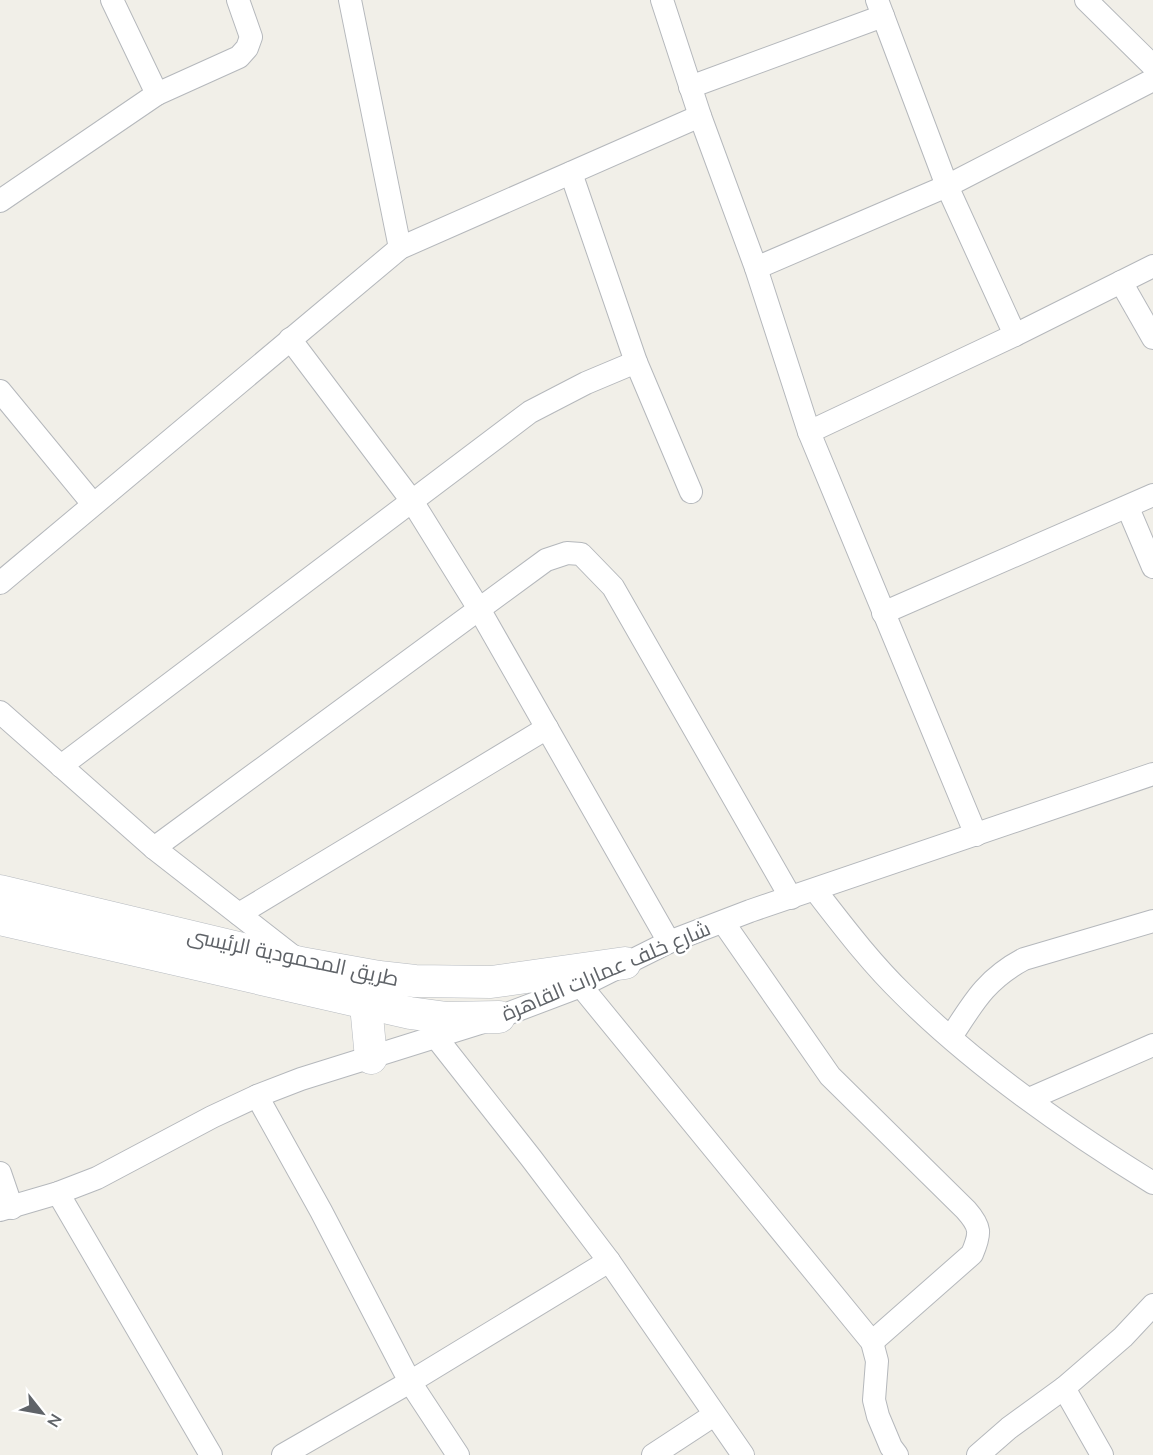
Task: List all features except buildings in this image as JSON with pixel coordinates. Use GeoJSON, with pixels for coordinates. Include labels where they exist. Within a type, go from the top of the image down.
{"type":"FeatureCollection","features":[{"type":"Feature","properties":{"kind":"street"},"geometry":{"type":"LineString","coordinates":[[112,0],[157,94]]}},
{"type":"Feature","properties":{"kind":"street"},"geometry":{"type":"LineString","coordinates":[[0,201],[157,94],[239,57],[247,48],[251,37],[238,0]]}},
{"type":"Feature","properties":{"kind":"street"},"geometry":{"type":"LineString","coordinates":[[350,0],[400,248]]}},
{"type":"Feature","properties":{"kind":"street"},"geometry":{"type":"LineString","coordinates":[[662,0],[700,116],[756,268],[809,432],[976,835]]}},
{"type":"Feature","properties":{"kind":"street"},"geometry":{"type":"LineString","coordinates":[[1086,0],[1153,66]]}},
{"type":"Feature","properties":{"kind":"street"},"geometry":{"type":"LineString","coordinates":[[690,87],[880,8],[947,186],[1015,335]]}},
{"type":"Feature","properties":{"kind":"street"},"geometry":{"type":"LineString","coordinates":[[756,268],[947,186],[1153,80]]}},
{"type":"Feature","properties":{"kind":"street"},"geometry":{"type":"LineString","coordinates":[[0,583],[400,248],[700,116]]}},
{"type":"Feature","properties":{"kind":"street"},"geometry":{"type":"LineString","coordinates":[[571,173],[636,362],[691,492]]}},
{"type":"Feature","properties":{"kind":"street"},"geometry":{"type":"LineString","coordinates":[[809,432],[1015,335],[1153,266]]}},
{"type":"Feature","properties":{"kind":"street"},"geometry":{"type":"LineString","coordinates":[[1121,282],[1153,338]]}},
{"type":"Feature","properties":{"kind":"street"},"geometry":{"type":"LineString","coordinates":[[290,339],[412,501],[479,609],[669,942]]}},
{"type":"Feature","properties":{"kind":"street"},"geometry":{"type":"LineString","coordinates":[[61,766],[530,412],[563,394],[636,362]]}},
{"type":"Feature","properties":{"kind":"street"},"geometry":{"type":"LineString","coordinates":[[0,391],[93,504]]}},
{"type":"Feature","properties":{"kind":"street"},"geometry":{"type":"LineString","coordinates":[[883,613],[1128,508],[1153,495]]}},
{"type":"Feature","properties":{"kind":"street"},"geometry":{"type":"LineString","coordinates":[[1128,508],[1153,567]]}},
{"type":"Feature","properties":{"kind":"street"},"geometry":{"type":"LineString","coordinates":[[154,848],[546,560],[567,553],[581,554],[613,587],[791,898]]}},
{"type":"Feature","properties":{"kind":"street"},"geometry":{"type":"LineString","coordinates":[[0,712],[154,848],[301,963]]}},
{"type":"Feature","properties":{"kind":"street"},"geometry":{"type":"LineString","coordinates":[[239,914],[547,728]]}},
{"type":"Feature","properties":{"kind":"street","name":"شارع خلف عمارات القاهرة"},"geometry":{"type":"LineString","coordinates":[[6,1209],[97,1178],[134,1161],[212,1117],[257,1096],[499,1017],[581,986],[669,942],[750,911],[1153,774]]}},
{"type":"Feature","properties":{"kind":"street"},"geometry":{"type":"LineString","coordinates":[[815,890],[860,947],[903,994],[951,1037],[1029,1099],[1118,1162],[1153,1183]]}},
{"type":"Feature","properties":{"kind":"street","name":"طريق المحمودية الرئيسى"},"geometry":{"type":"LineString","coordinates":[[0,891],[301,963],[428,1016],[499,1017]]}},
{"type":"Feature","properties":{"kind":"street","name":"طريق المحمودية الرئيسى"},"geometry":{"type":"LineString","coordinates":[[0,919],[364,988],[415,981],[490,982],[624,963]]}},
{"type":"Feature","properties":{"kind":"street"},"geometry":{"type":"LineString","coordinates":[[951,1037],[983,989],[1004,969],[1024,959],[1153,921]]}},
{"type":"Feature","properties":{"kind":"street"},"geometry":{"type":"LineString","coordinates":[[723,922],[830,1076],[978,1224],[979,1239],[972,1254],[872,1341]]}},
{"type":"Feature","properties":{"kind":"street"},"geometry":{"type":"LineString","coordinates":[[581,986],[872,1341],[877,1361],[874,1400],[887,1452]]}},
{"type":"Feature","properties":{"kind":"street"},"geometry":{"type":"LineString","coordinates":[[364,988],[371,1058]]}},
{"type":"Feature","properties":{"kind":"street"},"geometry":{"type":"LineString","coordinates":[[435,1036],[609,1261],[743,1455]]}},
{"type":"Feature","properties":{"kind":"street"},"geometry":{"type":"LineString","coordinates":[[1029,1099],[1153,1045]]}},
{"type":"Feature","properties":{"kind":"street"},"geometry":{"type":"LineString","coordinates":[[257,1096],[321,1211],[410,1382],[458,1455]]}},
{"type":"Feature","properties":{"kind":"street"},"geometry":{"type":"LineString","coordinates":[[0,1173],[6,1209]]}},
{"type":"Feature","properties":{"kind":"street"},"geometry":{"type":"LineString","coordinates":[[58,1193],[211,1455]]}},
{"type":"Feature","properties":{"kind":"street"},"geometry":{"type":"LineString","coordinates":[[283,1455],[410,1382],[609,1261]]}},
{"type":"Feature","properties":{"kind":"street"},"geometry":{"type":"LineString","coordinates":[[978,1455],[1009,1428],[1064,1388],[1123,1337],[1153,1305]]}},
{"type":"Feature","properties":{"kind":"street"},"geometry":{"type":"LineString","coordinates":[[1064,1388],[1102,1455]]}},
{"type":"Feature","properties":{"kind":"street"},"geometry":{"type":"LineString","coordinates":[[653,1455],[714,1415]]}}]}
